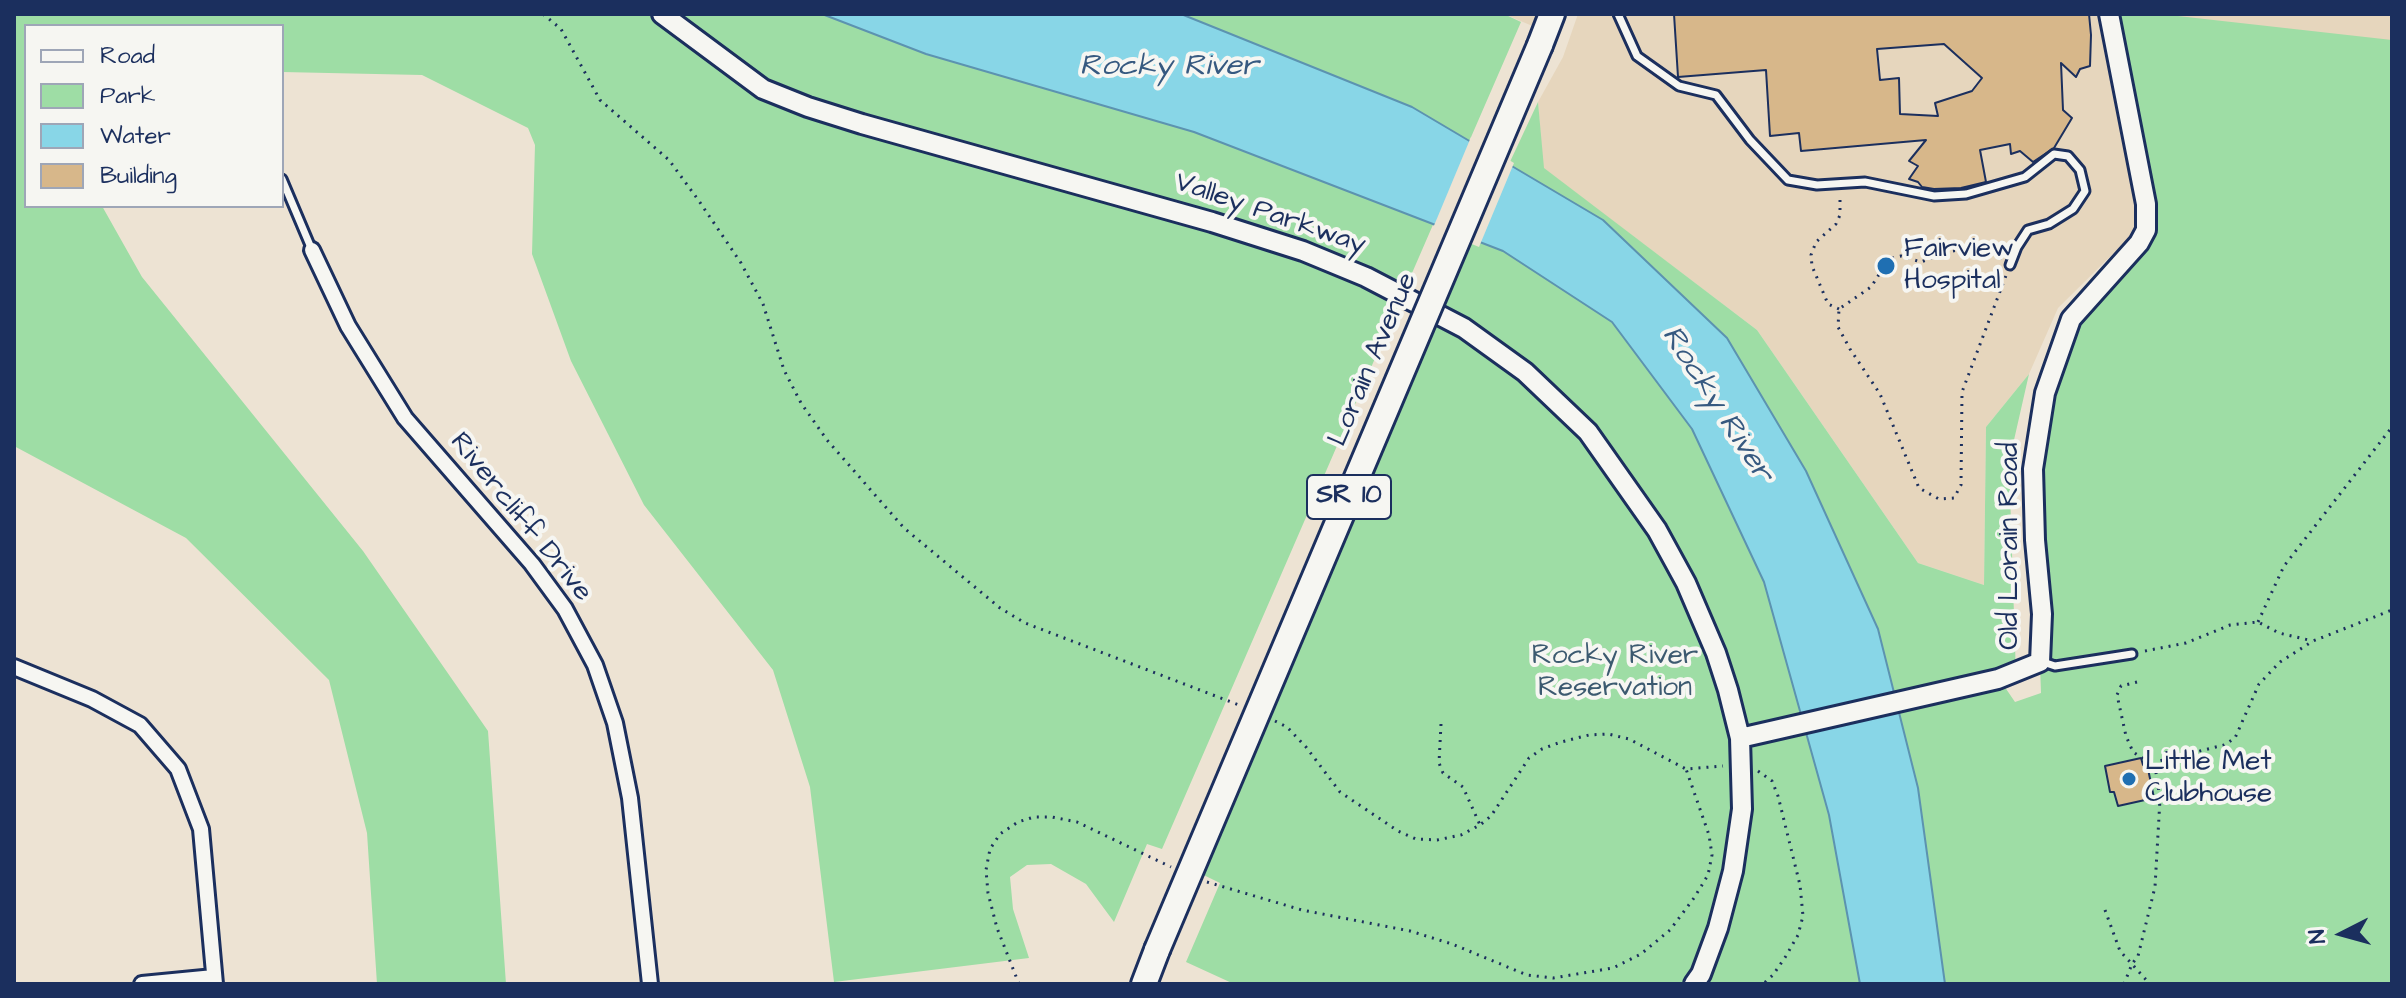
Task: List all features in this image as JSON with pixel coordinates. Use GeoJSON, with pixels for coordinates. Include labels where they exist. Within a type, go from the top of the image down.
{"type":"FeatureCollection","features":[{"type":"Feature","properties":{"kind":"main road","name":"Lorain Avenue"},"geometry":{"type":"LineString","coordinates":[[1144,984],[1552,14]]}},
{"type":"Feature","properties":{"kind":"street","name":"Valley Parkway"},"geometry":{"type":"LineString","coordinates":[[662,14],[763,89],[808,107],[1212,222],[1303,251],[1366,277],[1464,328],[1525,372],[1588,432],[1657,530],[1686,583],[1716,653],[1740,738],[1742,809],[1733,871],[1718,928],[1701,974],[1694,984]]}},
{"type":"Feature","properties":{"kind":"street","name":"Old Lorain Road"},"geometry":{"type":"LineString","coordinates":[[1740,738],[1998,679],[2040,662],[2042,614],[2035,540],[2033,469],[2045,393],[2071,319],[2139,243],[2146,230],[2146,204],[2109,14]]}},
{"type":"Feature","properties":{"kind":"street","name":"Rivercliff Drive"},"geometry":{"type":"LineString","coordinates":[[312,250],[348,326],[405,418],[532,564],[565,609],[595,665],[615,723],[630,798],[650,984]]}},
{"type":"Feature","properties":{"kind":"street"},"geometry":{"type":"LineString","coordinates":[[14,667],[92,699],[140,725],[178,769],[201,829],[214,981],[142,984]]}},
{"type":"Feature","properties":{"kind":"lane"},"geometry":{"type":"LineString","coordinates":[[1618,14],[1637,56],[1679,86],[1716,95],[1750,140],[1788,180],[1817,185],[1865,182],[1934,196],[1966,194],[2025,177],[2054,154],[2068,156],[2080,170],[2085,191],[2073,209],[2049,224],[2028,230],[2010,265]]}},
{"type":"Feature","properties":{"kind":"lane"},"geometry":{"type":"LineString","coordinates":[[284,184],[312,250]]}},
{"type":"Feature","properties":{"kind":"lane"},"geometry":{"type":"LineString","coordinates":[[2040,662],[2055,666],[2132,654]]}},
{"type":"Feature","properties":{"kind":"path"},"geometry":{"type":"LineString","coordinates":[[543,14],[561,29],[600,100],[669,160],[699,201],[741,263],[763,304],[784,370],[801,403],[827,440],[904,528],[1000,608],[1025,623],[1238,704]]}},
{"type":"Feature","properties":{"kind":"path"},"geometry":{"type":"LineString","coordinates":[[1839,309],[1828,304],[1812,266],[1811,255],[1816,242],[1836,224],[1840,215],[1840,184]]}},
{"type":"Feature","properties":{"kind":"path"},"geometry":{"type":"LineString","coordinates":[[1979,247],[1995,253],[2010,265],[1962,392],[1961,485],[1954,498],[1939,499],[1919,488],[1880,394],[1838,327],[1839,309],[1871,287],[1889,259],[1901,256],[1921,262],[1946,252],[1979,247]]}},
{"type":"Feature","properties":{"kind":"path"},"geometry":{"type":"LineString","coordinates":[[2258,622],[2284,566],[2392,427]]}},
{"type":"Feature","properties":{"kind":"path"},"geometry":{"type":"LineString","coordinates":[[2124,984],[2138,956],[2155,887],[2160,799],[2155,766],[2159,761],[2224,745],[2235,738],[2259,684],[2280,662],[2313,641],[2392,610]]}},
{"type":"Feature","properties":{"kind":"path"},"geometry":{"type":"LineString","coordinates":[[2132,654],[2186,643],[2230,625],[2258,622],[2279,633],[2313,641]]}},
{"type":"Feature","properties":{"kind":"path"},"geometry":{"type":"LineString","coordinates":[[2137,682],[2121,686],[2117,695],[2126,736],[2133,752],[2155,766]]}},
{"type":"Feature","properties":{"kind":"path"},"geometry":{"type":"LineString","coordinates":[[1267,716],[1287,727],[1340,792],[1398,831],[1416,839],[1437,840],[1461,835],[1480,825],[1491,816],[1529,758],[1561,742],[1608,734],[1629,739],[1686,769],[1729,766]]}},
{"type":"Feature","properties":{"kind":"path"},"geometry":{"type":"LineString","coordinates":[[1441,724],[1439,763],[1443,773],[1463,787],[1480,825]]}},
{"type":"Feature","properties":{"kind":"path"},"geometry":{"type":"LineString","coordinates":[[1204,881],[1302,910],[1410,931],[1452,944],[1527,975],[1553,978],[1613,968],[1641,954],[1670,930],[1708,875],[1712,855],[1709,835],[1686,769]]}},
{"type":"Feature","properties":{"kind":"path"},"geometry":{"type":"LineString","coordinates":[[1762,772],[1772,781],[1778,796],[1800,885],[1803,916],[1798,935],[1786,956],[1763,984]]}},
{"type":"Feature","properties":{"kind":"path"},"geometry":{"type":"LineString","coordinates":[[1019,984],[997,928],[988,893],[986,870],[990,849],[1000,834],[1018,822],[1034,817],[1077,822],[1177,870]]}},
{"type":"Feature","properties":{"kind":"path"},"geometry":{"type":"LineString","coordinates":[[2105,910],[2126,961],[2150,984]]}},
{"type":"Feature","properties":{"kind":"shaded area"},"geometry":{"type":"Polygon","coordinates":[[[1504,14],[1548,14],[1542,30],[1504,14]]]}},
{"type":"Feature","properties":{"kind":"shaded area","name":"Fairview Hospital"},"geometry":{"type":"Polygon","coordinates":[[[1578,14],[2098,14],[2143,224],[2058,308],[2029,374],[1986,427],[1984,585],[1918,563],[1757,330],[1543,168],[1538,102],[1563,57],[1578,14]]]}},
{"type":"Feature","properties":{"kind":"shaded area"},"geometry":{"type":"Polygon","coordinates":[[[2160,14],[2392,14],[2392,62],[2166,48],[2160,14]]]}},
{"type":"Feature","properties":{"kind":"green space"},"geometry":{"type":"Polygon","coordinates":[[[14,14],[1504,14],[1521,22],[1162,849],[1147,844],[1114,922],[1086,884],[1051,864],[1027,865],[1010,877],[1013,909],[1029,958],[834,982],[810,787],[773,670],[644,505],[571,361],[532,254],[535,145],[528,128],[422,75],[284,72],[284,24],[24,24],[24,208],[103,208],[142,277],[363,551],[488,731],[506,984],[377,984],[367,833],[329,680],[186,538],[14,446],[14,14]]]}},
{"type":"Feature","properties":{"kind":"green space","name":"Rocky River Reservation"},"geometry":{"type":"Polygon","coordinates":[[[2103,14],[2160,14],[2392,40],[2392,984],[1234,984],[1186,962],[1220,883],[1181,864],[1538,102],[1544,168],[1757,330],[1918,563],[1984,585],[1986,427],[2029,374],[2009,462],[2016,676],[2000,680],[2015,702],[2041,693],[2033,464],[2067,315],[2151,239],[2157,222],[2103,14]]]}},
{"type":"Feature","properties":{"kind":"water","name":"Rocky River"},"geometry":{"type":"Polygon","coordinates":[[[822,14],[1181,14],[1412,107],[1603,220],[1727,338],[1806,471],[1878,629],[1918,788],[1945,984],[1860,984],[1829,815],[1764,582],[1692,429],[1612,322],[1503,251],[1194,132],[926,54],[822,14]]]}},
{"type":"Feature","properties":{"kind":"pier"},"geometry":{"type":"Polygon","coordinates":[[[1471,137],[1514,163],[1479,247],[1433,228],[1471,137]]]}},
{"type":"Feature","properties":{"kind":"building"},"geometry":{"type":"Polygon","coordinates":[[[1674,14],[2089,14],[2090,66],[2080,69],[2076,77],[2061,63],[2063,110],[2072,118],[2054,148],[2033,162],[2020,151],[2011,154],[2010,144],[1980,150],[1986,182],[1961,188],[1922,187],[1909,179],[1918,166],[1909,161],[1926,140],[1801,151],[1799,133],[1770,136],[1766,70],[1678,77],[1674,14]],[[1944,44],[1877,49],[1880,80],[1899,78],[1900,114],[1938,116],[1935,103],[1972,91],[1982,78],[1944,44]]]}},
{"type":"Feature","properties":{"kind":"building","name":"Little Met Clubhouse"},"geometry":{"type":"Polygon","coordinates":[[[2141,758],[2143,765],[2147,764],[2154,798],[2118,806],[2114,792],[2110,792],[2105,766],[2141,758]]]}},
{"type":"Feature","properties":{"kind":"place","name":"Fairview Hospital"},"geometry":{"type":"Point","coordinates":[1886,266]}},
{"type":"Feature","properties":{"kind":"place","name":"Little Met Clubhouse"},"geometry":{"type":"Point","coordinates":[2129,779]}}]}
